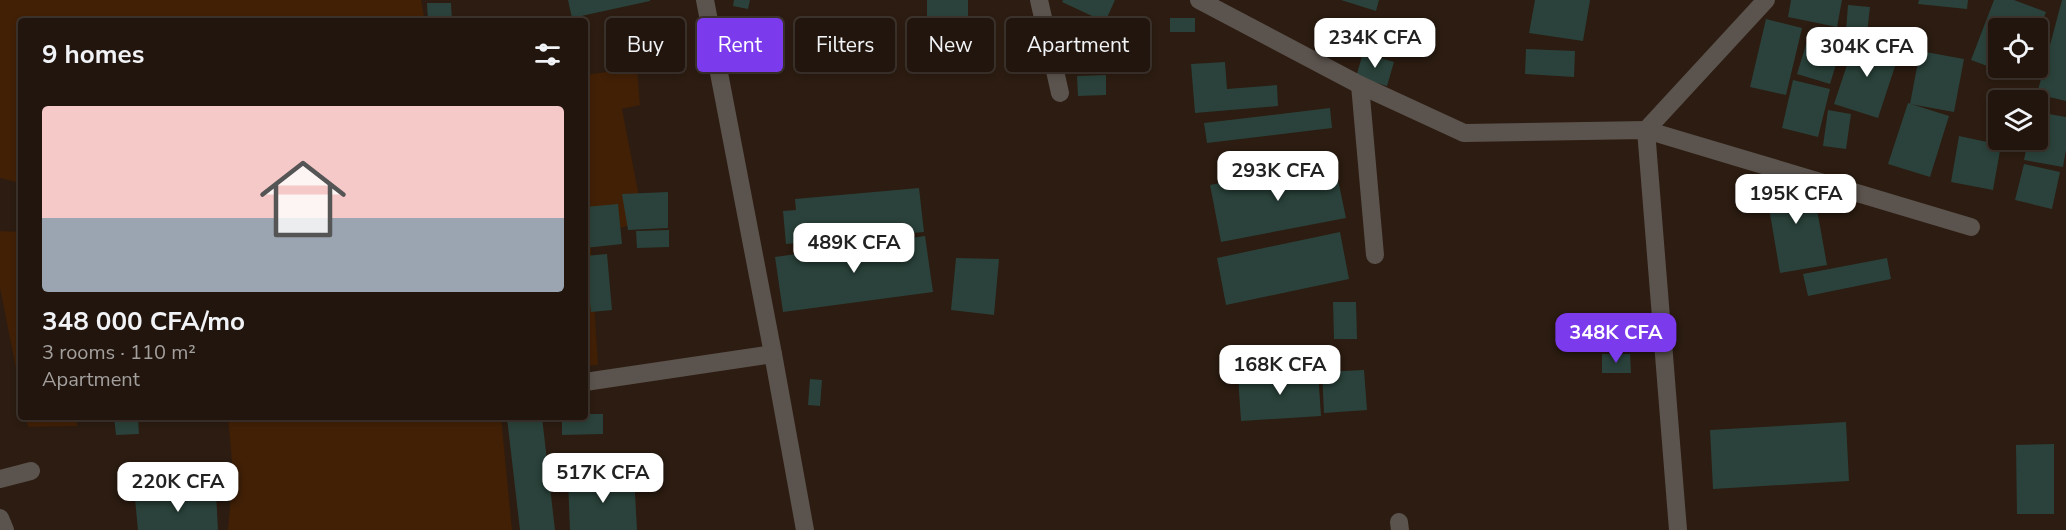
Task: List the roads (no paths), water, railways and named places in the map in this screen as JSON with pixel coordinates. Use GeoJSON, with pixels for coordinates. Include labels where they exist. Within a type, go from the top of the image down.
{"type":"FeatureCollection","features":[{"type":"Feature","properties":{"kind":"street"},"geometry":{"type":"LineString","coordinates":[[705,0],[805,530]]}},
{"type":"Feature","properties":{"kind":"street"},"geometry":{"type":"LineString","coordinates":[[1040,0],[1060,93]]}},
{"type":"Feature","properties":{"kind":"street"},"geometry":{"type":"LineString","coordinates":[[1199,0],[1360,85],[1464,133],[1646,130],[1971,227]]}},
{"type":"Feature","properties":{"kind":"street"},"geometry":{"type":"LineString","coordinates":[[1678,530],[1646,130],[1766,0]]}},
{"type":"Feature","properties":{"kind":"street"},"geometry":{"type":"LineString","coordinates":[[1360,85],[1375,255]]}},
{"type":"Feature","properties":{"kind":"street"},"geometry":{"type":"LineString","coordinates":[[588,382],[773,354]]}},
{"type":"Feature","properties":{"kind":"street"},"geometry":{"type":"LineString","coordinates":[[0,479],[31,471]]}},
{"type":"Feature","properties":{"kind":"street"},"geometry":{"type":"LineString","coordinates":[[0,518],[5,530]]}}]}
